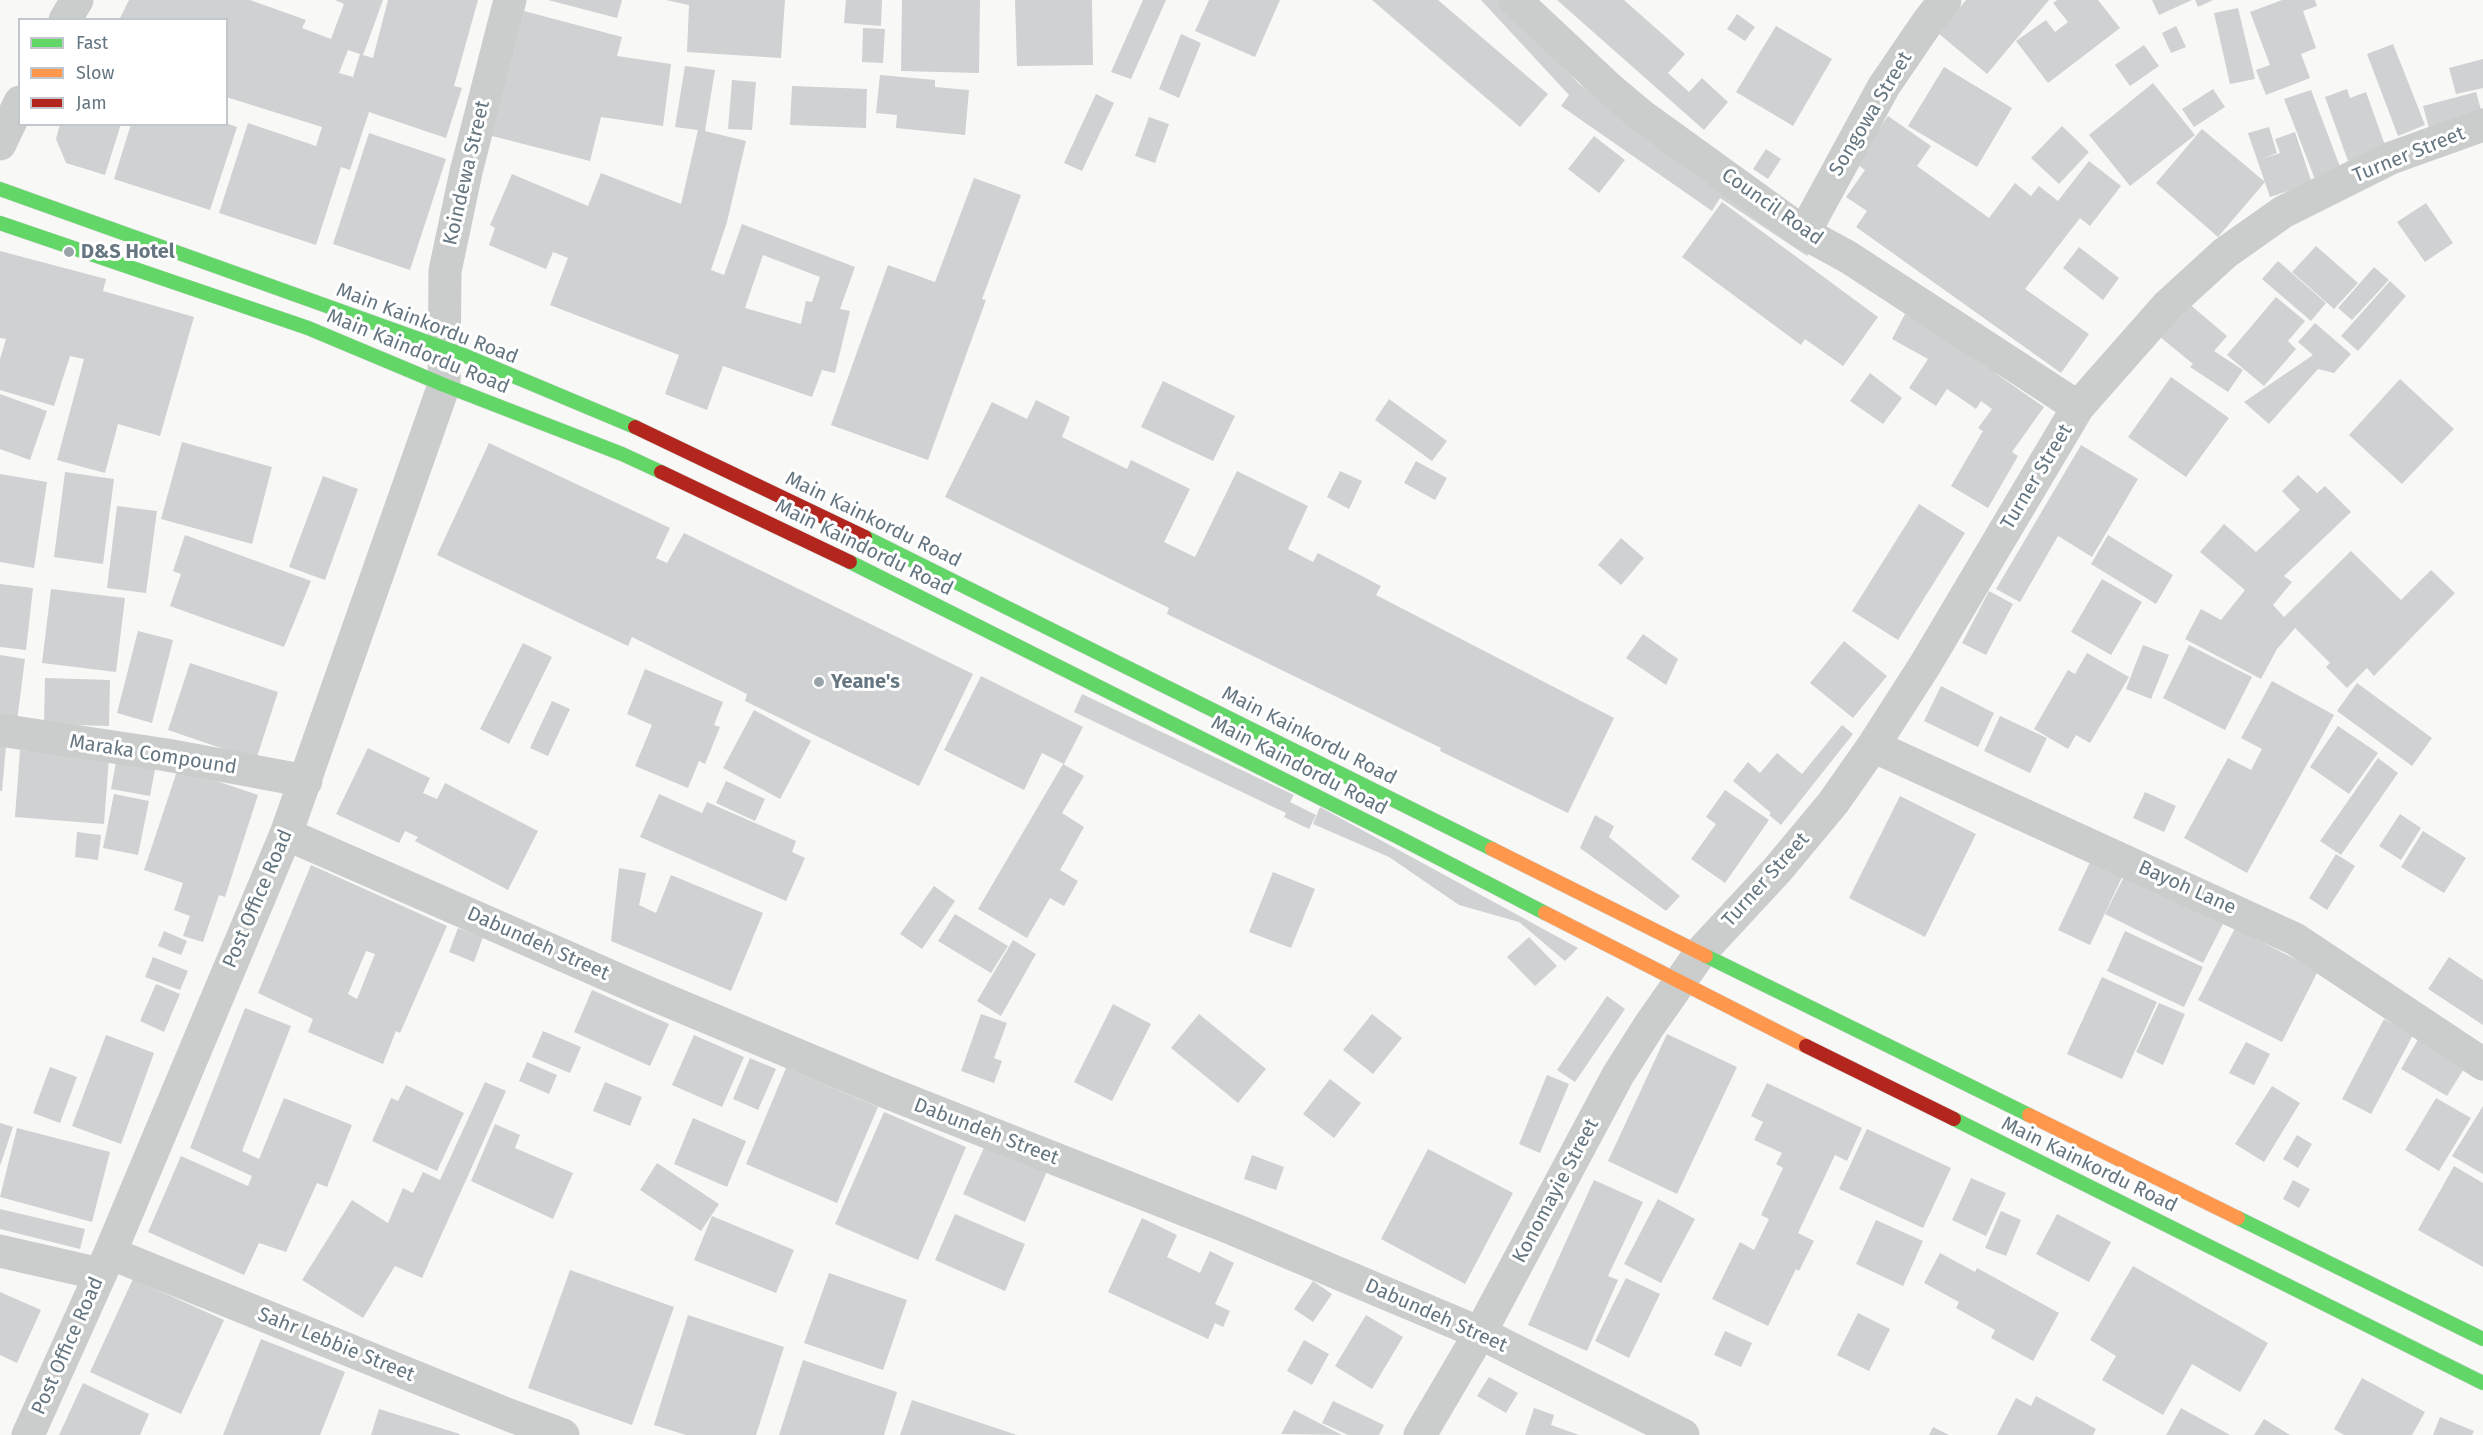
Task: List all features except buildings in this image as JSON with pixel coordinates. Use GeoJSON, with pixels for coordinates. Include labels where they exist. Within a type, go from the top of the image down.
{"type":"FeatureCollection","features":[{"type":"Feature","properties":{"kind":"main road","name":"Main Kainkordu Road"},"geometry":{"type":"LineString","coordinates":[[0,189],[444,349],[632,426],[828,518],[2483,1339]]}},
{"type":"Feature","properties":{"kind":"main road","name":"Main Kaindordu Road"},"geometry":{"type":"LineString","coordinates":[[0,224],[308,328],[444,385],[622,453],[815,545],[1343,810],[1678,982]]}},
{"type":"Feature","properties":{"kind":"main road","name":"Main Kainkordu Road"},"geometry":{"type":"LineString","coordinates":[[1678,982],[2483,1383]]}},
{"type":"Feature","properties":{"kind":"street"},"geometry":{"type":"LineString","coordinates":[[66,18],[77,0]]}},
{"type":"Feature","properties":{"kind":"street","name":"Koindewa Street"},"geometry":{"type":"LineString","coordinates":[[444,349],[445,271],[466,172],[510,0]]}},
{"type":"Feature","properties":{"kind":"street","name":"Council Road"},"geometry":{"type":"LineString","coordinates":[[1515,0],[1642,116],[1804,233],[1848,257],[2079,407]]}},
{"type":"Feature","properties":{"kind":"street","name":"Songowa Street"},"geometry":{"type":"LineString","coordinates":[[1804,233],[1884,86],[1945,0]]}},
{"type":"Feature","properties":{"kind":"street"},"geometry":{"type":"LineString","coordinates":[[0,144],[18,106]]}},
{"type":"Feature","properties":{"kind":"street","name":"Turner Street"},"geometry":{"type":"LineString","coordinates":[[1701,952],[1778,869],[1819,820],[1873,746],[1925,665],[2079,407],[2167,306],[2225,253],[2283,212],[2391,158],[2483,124]]}},
{"type":"Feature","properties":{"kind":"street","name":"Post Office Road"},"geometry":{"type":"LineString","coordinates":[[28,1435],[105,1264],[286,834],[444,385],[444,349]]}},
{"type":"Feature","properties":{"kind":"street","name":"Maraka Compound"},"geometry":{"type":"LineString","coordinates":[[0,730],[167,755],[306,781]]}},
{"type":"Feature","properties":{"kind":"street","name":"Bayoh Lane"},"geometry":{"type":"LineString","coordinates":[[1873,746],[2295,939],[2483,1064]]}},
{"type":"Feature","properties":{"kind":"street","name":"Dabundeh Street"},"geometry":{"type":"LineString","coordinates":[[286,834],[649,993],[871,1086],[1233,1229],[1480,1333],[1683,1435]]}},
{"type":"Feature","properties":{"kind":"street","name":"Konomayie Street"},"geometry":{"type":"LineString","coordinates":[[1420,1435],[1480,1333],[1618,1075],[1678,982],[1701,952]]}},
{"type":"Feature","properties":{"kind":"street","name":"Sahr Lebbie Street"},"geometry":{"type":"LineString","coordinates":[[0,1251],[105,1264],[563,1435]]}},
{"type":"Feature","properties":{"kind":"traffic: fast"},"geometry":{"type":"LineString","coordinates":[[0,189],[461,354],[635,427]]}},
{"type":"Feature","properties":{"kind":"traffic: fast"},"geometry":{"type":"LineString","coordinates":[[0,223],[308,328],[444,385],[622,454],[661,472]]}},
{"type":"Feature","properties":{"kind":"traffic: fast"},"geometry":{"type":"LineString","coordinates":[[865,537],[1492,849]]}},
{"type":"Feature","properties":{"kind":"traffic: fast"},"geometry":{"type":"LineString","coordinates":[[850,562],[1545,913]]}},
{"type":"Feature","properties":{"kind":"traffic: fast"},"geometry":{"type":"LineString","coordinates":[[1706,956],[2029,1115]]}},
{"type":"Feature","properties":{"kind":"traffic: fast"},"geometry":{"type":"LineString","coordinates":[[1954,1119],[2483,1383]]}},
{"type":"Feature","properties":{"kind":"traffic: fast"},"geometry":{"type":"LineString","coordinates":[[2238,1218],[2483,1339]]}},
{"type":"Feature","properties":{"kind":"traffic: slow"},"geometry":{"type":"LineString","coordinates":[[1492,849],[1706,956]]}},
{"type":"Feature","properties":{"kind":"traffic: slow"},"geometry":{"type":"LineString","coordinates":[[1545,913],[1806,1046]]}},
{"type":"Feature","properties":{"kind":"traffic: slow"},"geometry":{"type":"LineString","coordinates":[[2029,1115],[2238,1218]]}},
{"type":"Feature","properties":{"kind":"traffic: jam"},"geometry":{"type":"LineString","coordinates":[[635,427],[865,537]]}},
{"type":"Feature","properties":{"kind":"traffic: jam"},"geometry":{"type":"LineString","coordinates":[[661,472],[850,562]]}},
{"type":"Feature","properties":{"kind":"traffic: jam"},"geometry":{"type":"LineString","coordinates":[[1806,1046],[1954,1119]]}},
{"type":"Feature","properties":{"kind":"place","name":"D&S Hotel"},"geometry":{"type":"Point","coordinates":[69,252]}},
{"type":"Feature","properties":{"kind":"place","name":"Yeane's"},"geometry":{"type":"Point","coordinates":[819,682]}}]}
